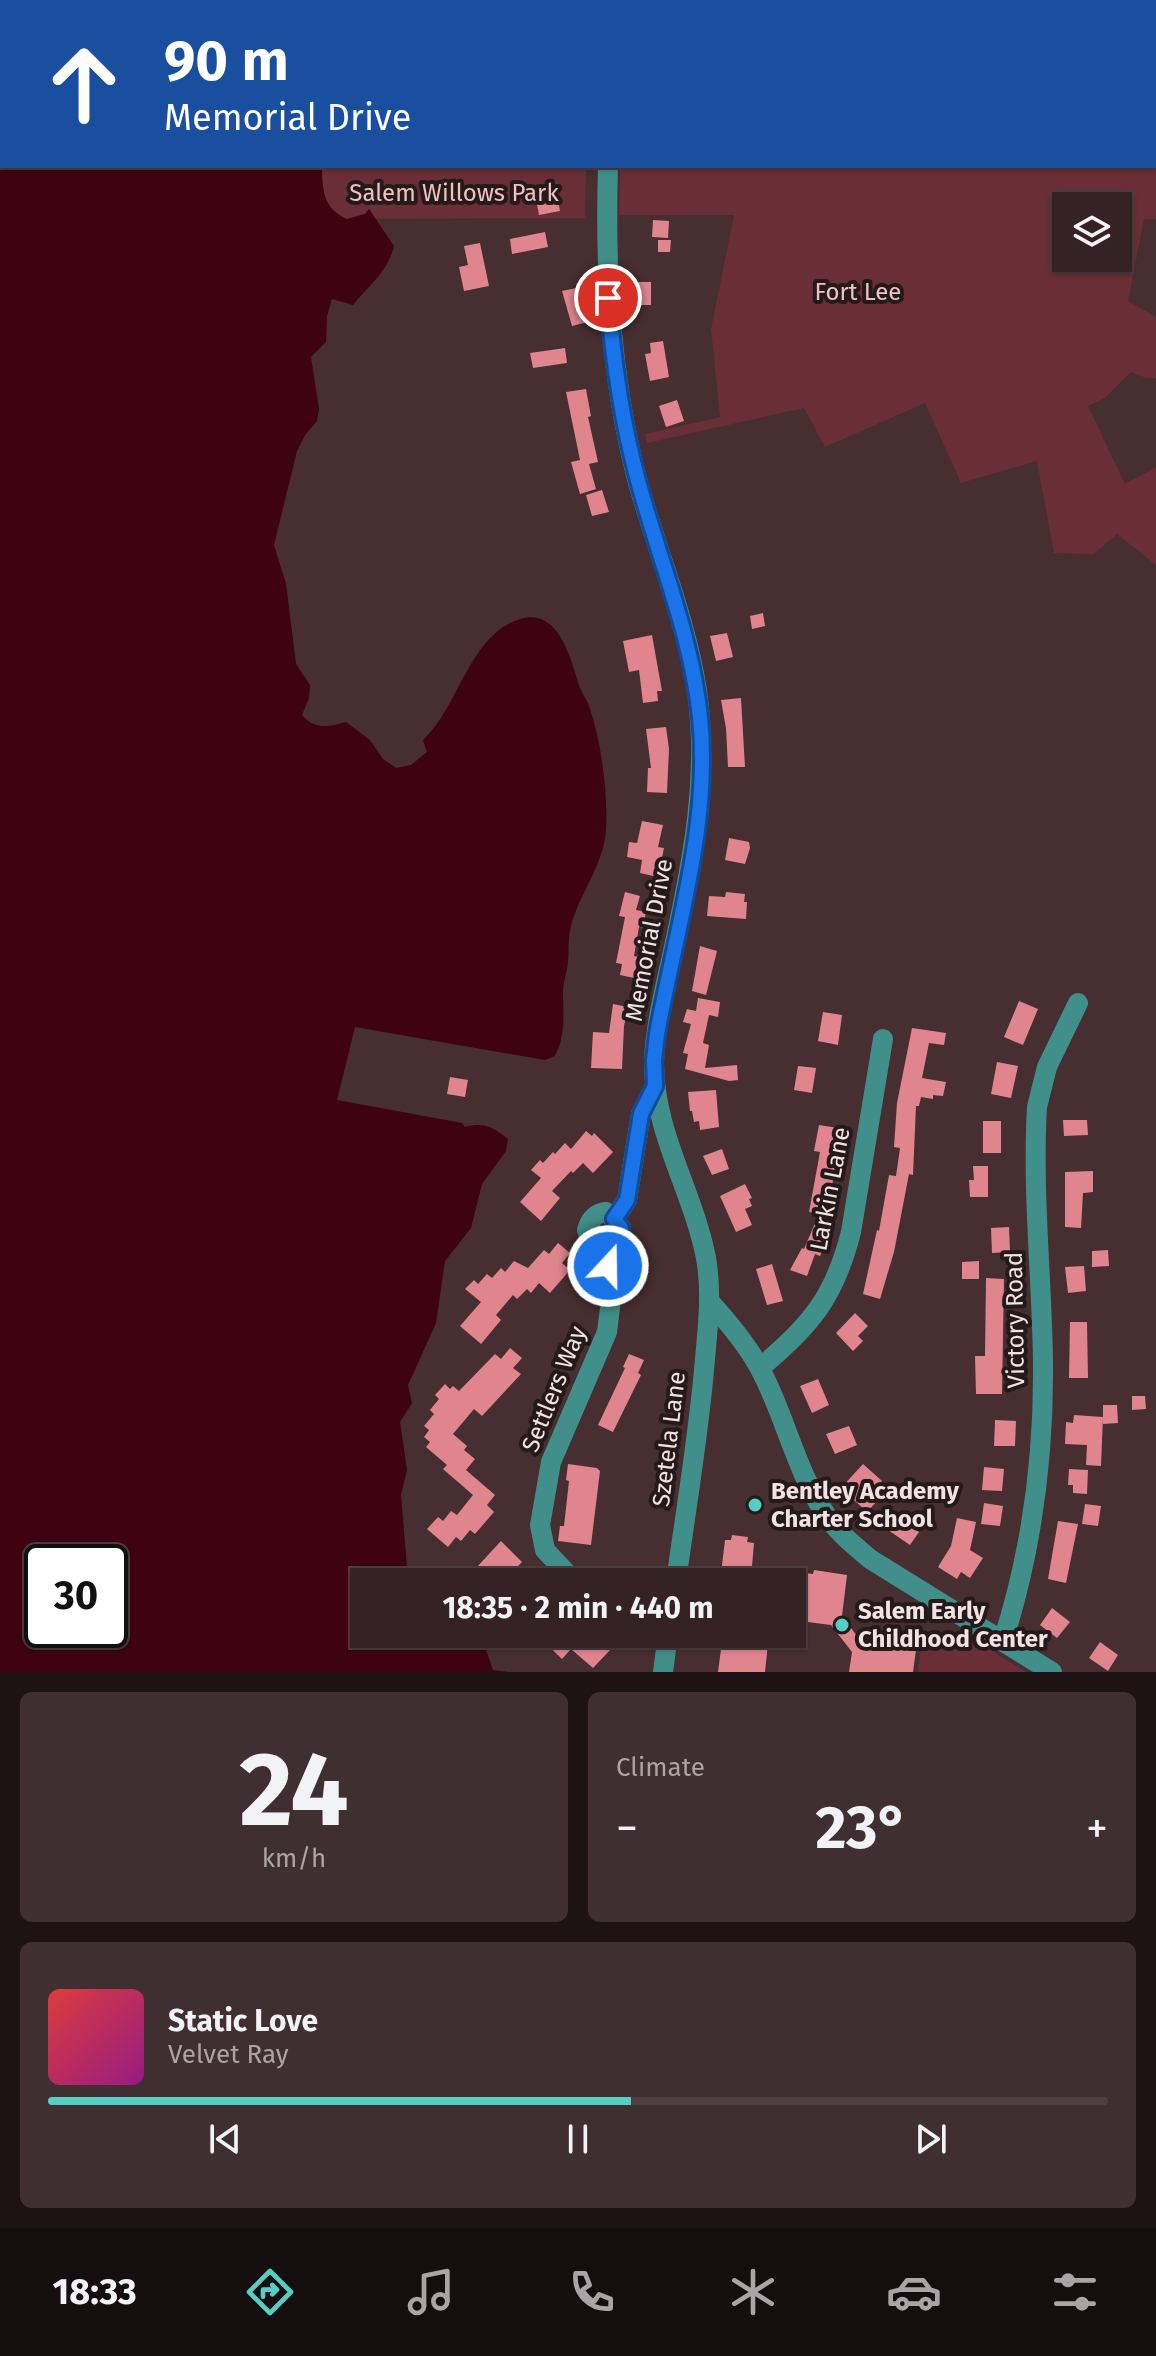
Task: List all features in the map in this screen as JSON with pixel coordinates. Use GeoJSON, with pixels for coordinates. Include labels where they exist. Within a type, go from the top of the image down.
{"type":"FeatureCollection","features":[{"type":"Feature","properties":{"kind":"street","name":"Memorial Drive"},"geometry":{"type":"LineString","coordinates":[[608,168],[608,298],[620,402],[636,475],[690,656],[700,720],[699,816],[654,1060],[655,1086],[666,1138],[700,1234],[710,1302]]}},
{"type":"Feature","properties":{"kind":"street","name":"Victory Road"},"geometry":{"type":"LineString","coordinates":[[1003,1641],[1018,1592],[1026,1549],[1042,1414],[1037,1107],[1047,1067],[1078,1003]]}},
{"type":"Feature","properties":{"kind":"street","name":"Larkin Lane"},"geometry":{"type":"LineString","coordinates":[[760,1368],[807,1325],[821,1307],[844,1260],[883,1039]]}},
{"type":"Feature","properties":{"kind":"street","name":"Settlers Way"},"geometry":{"type":"LineString","coordinates":[[562,1568],[545,1550],[540,1525],[551,1462],[607,1332],[611,1300],[607,1250],[618,1243],[621,1235],[621,1228],[614,1219],[627,1200],[641,1114],[655,1086]]}},
{"type":"Feature","properties":{"kind":"street"},"geometry":{"type":"LineString","coordinates":[[710,1302],[731,1325],[760,1368],[812,1490],[826,1516],[846,1538],[870,1559],[1052,1672]]}},
{"type":"Feature","properties":{"kind":"street","name":"Szetela Lane"},"geometry":{"type":"LineString","coordinates":[[678,1568],[703,1383],[710,1302]]}},
{"type":"Feature","properties":{"kind":"street"},"geometry":{"type":"LineString","coordinates":[[663,1672],[664,1648]]}},
{"type":"Feature","properties":{"kind":"green space","name":"Salem Willows Park"},"geometry":{"type":"Polygon","coordinates":[[[322,168],[586,168],[585,218],[347,219],[333,210],[324,190],[322,168]]]}},
{"type":"Feature","properties":{"kind":"green space","name":"Fort Lee"},"geometry":{"type":"Polygon","coordinates":[[[620,168],[1156,168],[1156,219],[1144,219],[1128,301],[1156,317],[1156,378],[1131,372],[1105,398],[1088,406],[1125,484],[1156,467],[1156,565],[1117,534],[1094,554],[1054,553],[1037,461],[961,483],[925,403],[825,447],[804,408],[647,443],[645,434],[720,417],[711,329],[734,215],[619,215],[620,168]]]}},
{"type":"Feature","properties":{"kind":"green space"},"geometry":{"type":"Polygon","coordinates":[[[960,1631],[1026,1672],[918,1672],[922,1640],[942,1642],[960,1631]]]}},
{"type":"Feature","properties":{"kind":"shaded area"},"geometry":{"type":"Polygon","coordinates":[[[0,168],[322,168],[324,190],[333,210],[347,219],[365,214],[369,209],[394,246],[382,271],[353,305],[332,299],[327,316],[326,342],[311,357],[319,409],[317,421],[297,451],[274,545],[286,584],[296,664],[310,685],[302,715],[322,726],[346,722],[370,740],[383,759],[396,768],[411,765],[427,752],[423,740],[435,726],[488,640],[503,627],[534,617],[554,628],[562,639],[588,703],[603,766],[606,829],[601,856],[578,905],[570,931],[563,988],[562,1032],[555,1056],[545,1060],[355,1027],[337,1100],[462,1123],[465,1127],[483,1125],[508,1139],[506,1151],[482,1184],[471,1228],[445,1261],[436,1323],[408,1385],[412,1403],[400,1422],[407,1470],[401,1495],[407,1568],[350,1568],[350,1648],[481,1648],[486,1650],[493,1670],[508,1672],[0,1672],[0,168]]]}},
{"type":"Feature","properties":{"kind":"building"},"geometry":{"type":"Polygon","coordinates":[[[557,196],[560,211],[539,215],[536,199],[557,196]]]}},
{"type":"Feature","properties":{"kind":"building"},"geometry":{"type":"Polygon","coordinates":[[[653,220],[669,221],[668,238],[652,237],[653,220]]]}},
{"type":"Feature","properties":{"kind":"building"},"geometry":{"type":"Polygon","coordinates":[[[545,232],[548,247],[512,254],[510,239],[545,232]]]}},
{"type":"Feature","properties":{"kind":"building"},"geometry":{"type":"Polygon","coordinates":[[[658,240],[671,240],[670,252],[658,252],[658,240]]]}},
{"type":"Feature","properties":{"kind":"building"},"geometry":{"type":"Polygon","coordinates":[[[480,243],[489,286],[464,291],[459,267],[468,265],[464,246],[480,243]]]}},
{"type":"Feature","properties":{"kind":"building"},"geometry":{"type":"Polygon","coordinates":[[[635,282],[651,282],[651,305],[635,305],[635,282]]]}},
{"type":"Feature","properties":{"kind":"building"},"geometry":{"type":"Polygon","coordinates":[[[581,287],[588,322],[572,326],[562,291],[581,287]]]}},
{"type":"Feature","properties":{"kind":"building"},"geometry":{"type":"Polygon","coordinates":[[[663,341],[669,377],[650,381],[645,354],[651,353],[650,343],[663,341]]]}},
{"type":"Feature","properties":{"kind":"building"},"geometry":{"type":"Polygon","coordinates":[[[565,348],[567,363],[533,368],[530,353],[565,348]]]}},
{"type":"Feature","properties":{"kind":"building"},"geometry":{"type":"Polygon","coordinates":[[[586,389],[591,416],[588,417],[598,462],[589,464],[596,489],[580,494],[571,462],[580,460],[566,392],[586,389]]]}},
{"type":"Feature","properties":{"kind":"building"},"geometry":{"type":"Polygon","coordinates":[[[677,400],[684,421],[666,427],[659,406],[677,400]]]}},
{"type":"Feature","properties":{"kind":"building"},"geometry":{"type":"Polygon","coordinates":[[[602,490],[609,512],[592,516],[586,495],[602,490]]]}},
{"type":"Feature","properties":{"kind":"building"},"geometry":{"type":"Polygon","coordinates":[[[763,613],[765,626],[752,629],[750,616],[763,613]]]}},
{"type":"Feature","properties":{"kind":"building"},"geometry":{"type":"Polygon","coordinates":[[[727,633],[733,657],[716,661],[710,636],[727,633]]]}},
{"type":"Feature","properties":{"kind":"building"},"geometry":{"type":"Polygon","coordinates":[[[652,635],[662,691],[657,691],[658,701],[643,703],[639,670],[629,672],[623,641],[652,635]]]}},
{"type":"Feature","properties":{"kind":"building"},"geometry":{"type":"Polygon","coordinates":[[[741,698],[745,767],[728,767],[721,700],[741,698]]]}},
{"type":"Feature","properties":{"kind":"building"},"geometry":{"type":"Polygon","coordinates":[[[666,727],[669,749],[667,793],[647,792],[648,768],[651,768],[646,729],[666,727]]]}},
{"type":"Feature","properties":{"kind":"building"},"geometry":{"type":"Polygon","coordinates":[[[642,821],[663,825],[658,847],[664,848],[658,877],[640,873],[642,860],[627,857],[629,842],[637,843],[642,821]]]}},
{"type":"Feature","properties":{"kind":"building"},"geometry":{"type":"Polygon","coordinates":[[[729,838],[749,842],[745,864],[725,860],[729,838]]]}},
{"type":"Feature","properties":{"kind":"building"},"geometry":{"type":"Polygon","coordinates":[[[625,892],[640,896],[636,910],[646,912],[643,928],[639,927],[634,978],[620,975],[622,964],[616,963],[625,917],[619,916],[625,892]]]}},
{"type":"Feature","properties":{"kind":"building"},"geometry":{"type":"Polygon","coordinates":[[[726,892],[745,894],[746,919],[707,916],[709,896],[725,897],[726,892]]]}},
{"type":"Feature","properties":{"kind":"building"},"geometry":{"type":"Polygon","coordinates":[[[700,946],[717,951],[706,995],[692,991],[700,946]]]}},
{"type":"Feature","properties":{"kind":"building"},"geometry":{"type":"Polygon","coordinates":[[[698,998],[720,1002],[718,1017],[709,1015],[703,1043],[709,1045],[705,1068],[737,1065],[738,1080],[729,1081],[685,1069],[688,1054],[683,1053],[691,1024],[683,1022],[687,1009],[696,1011],[698,998]]]}},
{"type":"Feature","properties":{"kind":"building"},"geometry":{"type":"Polygon","coordinates":[[[1019,1001],[1038,1009],[1023,1045],[1004,1037],[1019,1001]]]}},
{"type":"Feature","properties":{"kind":"building"},"geometry":{"type":"Polygon","coordinates":[[[613,1004],[628,1007],[622,1069],[591,1068],[593,1032],[609,1033],[613,1004]]]}},
{"type":"Feature","properties":{"kind":"building"},"geometry":{"type":"Polygon","coordinates":[[[823,1012],[842,1015],[838,1045],[818,1041],[823,1012]]]}},
{"type":"Feature","properties":{"kind":"building"},"geometry":{"type":"Polygon","coordinates":[[[912,1028],[946,1033],[944,1045],[929,1043],[922,1078],[946,1082],[943,1096],[933,1095],[933,1099],[921,1097],[919,1106],[916,1106],[913,1175],[909,1174],[894,1252],[880,1299],[863,1294],[889,1175],[896,1176],[900,1148],[894,1147],[897,1103],[912,1028]]]}},
{"type":"Feature","properties":{"kind":"building"},"geometry":{"type":"Polygon","coordinates":[[[997,1062],[1018,1066],[1011,1098],[991,1094],[997,1062]]]}},
{"type":"Feature","properties":{"kind":"building"},"geometry":{"type":"Polygon","coordinates":[[[798,1066],[816,1068],[812,1093],[794,1090],[798,1066]]]}},
{"type":"Feature","properties":{"kind":"building"},"geometry":{"type":"Polygon","coordinates":[[[450,1077],[468,1080],[465,1097],[447,1094],[450,1077]]]}},
{"type":"Feature","properties":{"kind":"building"},"geometry":{"type":"Polygon","coordinates":[[[716,1090],[719,1127],[700,1130],[699,1121],[694,1122],[690,1111],[688,1092],[716,1090]]]}},
{"type":"Feature","properties":{"kind":"building"},"geometry":{"type":"Polygon","coordinates":[[[1063,1120],[1087,1120],[1088,1135],[1064,1136],[1063,1120]]]}},
{"type":"Feature","properties":{"kind":"building"},"geometry":{"type":"Polygon","coordinates":[[[983,1121],[1001,1121],[1001,1153],[983,1153],[983,1121]]]}},
{"type":"Feature","properties":{"kind":"building"},"geometry":{"type":"Polygon","coordinates":[[[819,1125],[838,1128],[825,1231],[830,1233],[820,1256],[815,1254],[807,1276],[790,1270],[804,1249],[819,1214],[809,1212],[820,1152],[814,1151],[819,1125]]]}},
{"type":"Feature","properties":{"kind":"building"},"geometry":{"type":"Polygon","coordinates":[[[586,1131],[592,1136],[594,1133],[613,1152],[593,1173],[583,1163],[573,1173],[571,1171],[552,1191],[560,1198],[541,1221],[520,1202],[541,1178],[531,1170],[565,1143],[571,1149],[586,1131]]]}},
{"type":"Feature","properties":{"kind":"building"},"geometry":{"type":"Polygon","coordinates":[[[722,1149],[729,1169],[712,1175],[703,1156],[722,1149]]]}},
{"type":"Feature","properties":{"kind":"building"},"geometry":{"type":"Polygon","coordinates":[[[973,1166],[988,1166],[988,1197],[970,1197],[969,1180],[974,1180],[973,1166]]]}},
{"type":"Feature","properties":{"kind":"building"},"geometry":{"type":"Polygon","coordinates":[[[1093,1171],[1093,1192],[1083,1193],[1081,1228],[1065,1227],[1065,1172],[1093,1171]]]}},
{"type":"Feature","properties":{"kind":"building"},"geometry":{"type":"Polygon","coordinates":[[[745,1184],[752,1198],[749,1199],[752,1206],[745,1209],[752,1225],[736,1232],[720,1196],[745,1184]]]}},
{"type":"Feature","properties":{"kind":"building"},"geometry":{"type":"Polygon","coordinates":[[[1009,1227],[1010,1252],[992,1253],[991,1228],[1009,1227]]]}},
{"type":"Feature","properties":{"kind":"building"},"geometry":{"type":"Polygon","coordinates":[[[558,1243],[570,1253],[562,1263],[570,1270],[550,1293],[539,1283],[531,1293],[527,1289],[517,1299],[513,1295],[496,1315],[501,1320],[481,1344],[460,1326],[481,1302],[465,1289],[474,1280],[478,1284],[487,1274],[492,1278],[501,1268],[505,1272],[514,1261],[528,1268],[544,1250],[549,1254],[558,1243]]]}},
{"type":"Feature","properties":{"kind":"building"},"geometry":{"type":"Polygon","coordinates":[[[1108,1250],[1109,1266],[1092,1267],[1092,1251],[1108,1250]]]}},
{"type":"Feature","properties":{"kind":"building"},"geometry":{"type":"Polygon","coordinates":[[[979,1261],[979,1279],[962,1279],[962,1262],[979,1261]]]}},
{"type":"Feature","properties":{"kind":"building"},"geometry":{"type":"Polygon","coordinates":[[[772,1264],[783,1301],[767,1305],[756,1269],[772,1264]]]}},
{"type":"Feature","properties":{"kind":"building"},"geometry":{"type":"Polygon","coordinates":[[[1084,1266],[1086,1291],[1068,1293],[1065,1267],[1084,1266]]]}},
{"type":"Feature","properties":{"kind":"building"},"geometry":{"type":"Polygon","coordinates":[[[986,1278],[1004,1279],[1002,1394],[976,1394],[975,1356],[985,1356],[986,1278]]]}},
{"type":"Feature","properties":{"kind":"building"},"geometry":{"type":"Polygon","coordinates":[[[855,1313],[868,1326],[858,1336],[863,1341],[853,1351],[836,1333],[855,1313]]]}},
{"type":"Feature","properties":{"kind":"building"},"geometry":{"type":"Polygon","coordinates":[[[1070,1322],[1087,1322],[1088,1378],[1069,1378],[1070,1322]]]}},
{"type":"Feature","properties":{"kind":"building"},"geometry":{"type":"Polygon","coordinates":[[[510,1348],[522,1358],[513,1368],[521,1374],[482,1416],[474,1409],[453,1434],[467,1446],[464,1450],[475,1459],[466,1470],[495,1495],[487,1505],[494,1512],[475,1534],[470,1530],[461,1541],[456,1537],[448,1547],[427,1529],[438,1517],[443,1521],[451,1511],[457,1515],[473,1495],[443,1469],[447,1465],[426,1447],[430,1442],[424,1437],[429,1430],[424,1426],[434,1414],[430,1410],[439,1399],[435,1395],[445,1384],[459,1391],[495,1354],[501,1359],[510,1348]]]}},
{"type":"Feature","properties":{"kind":"building"},"geometry":{"type":"Polygon","coordinates":[[[629,1354],[644,1360],[638,1373],[641,1375],[613,1432],[598,1425],[629,1354]]]}},
{"type":"Feature","properties":{"kind":"building"},"geometry":{"type":"Polygon","coordinates":[[[818,1379],[829,1405],[812,1413],[800,1386],[818,1379]]]}},
{"type":"Feature","properties":{"kind":"building"},"geometry":{"type":"Polygon","coordinates":[[[1132,1396],[1145,1396],[1146,1409],[1132,1410],[1132,1396]]]}},
{"type":"Feature","properties":{"kind":"building"},"geometry":{"type":"Polygon","coordinates":[[[1103,1405],[1117,1405],[1118,1423],[1103,1424],[1103,1405]]]}},
{"type":"Feature","properties":{"kind":"building"},"geometry":{"type":"Polygon","coordinates":[[[1074,1415],[1103,1417],[1101,1466],[1086,1465],[1087,1445],[1065,1444],[1066,1422],[1073,1423],[1074,1415]]]}},
{"type":"Feature","properties":{"kind":"building"},"geometry":{"type":"Polygon","coordinates":[[[995,1420],[1016,1421],[1015,1446],[994,1446],[995,1420]]]}},
{"type":"Feature","properties":{"kind":"building"},"geometry":{"type":"Polygon","coordinates":[[[849,1426],[857,1445],[835,1454],[826,1434],[849,1426]]]}},
{"type":"Feature","properties":{"kind":"building"},"geometry":{"type":"Polygon","coordinates":[[[568,1464],[600,1471],[591,1545],[558,1541],[560,1526],[564,1526],[568,1464]]]}},
{"type":"Feature","properties":{"kind":"building"},"geometry":{"type":"Polygon","coordinates":[[[863,1464],[882,1481],[871,1493],[878,1500],[867,1512],[841,1488],[863,1464]]]}},
{"type":"Feature","properties":{"kind":"building"},"geometry":{"type":"Polygon","coordinates":[[[984,1467],[1004,1469],[1002,1491],[982,1490],[984,1467]]]}},
{"type":"Feature","properties":{"kind":"building"},"geometry":{"type":"Polygon","coordinates":[[[1069,1469],[1088,1470],[1087,1494],[1073,1493],[1073,1485],[1068,1485],[1069,1469]]]}},
{"type":"Feature","properties":{"kind":"building"},"geometry":{"type":"Polygon","coordinates":[[[984,1503],[1003,1506],[1000,1526],[981,1524],[984,1503]]]}},
{"type":"Feature","properties":{"kind":"building"},"geometry":{"type":"Polygon","coordinates":[[[1085,1504],[1101,1506],[1098,1526],[1082,1524],[1085,1504]]]}},
{"type":"Feature","properties":{"kind":"building"},"geometry":{"type":"Polygon","coordinates":[[[898,1516],[919,1532],[910,1545],[888,1530],[898,1516]]]}},
{"type":"Feature","properties":{"kind":"building"},"geometry":{"type":"Polygon","coordinates":[[[957,1518],[976,1522],[970,1550],[983,1558],[970,1578],[961,1572],[957,1579],[938,1567],[951,1546],[957,1518]]]}},
{"type":"Feature","properties":{"kind":"building"},"geometry":{"type":"Polygon","coordinates":[[[1058,1521],[1078,1524],[1066,1583],[1048,1579],[1058,1521]]]}},
{"type":"Feature","properties":{"kind":"building"},"geometry":{"type":"Polygon","coordinates":[[[732,1535],[748,1537],[747,1542],[754,1543],[752,1566],[767,1568],[722,1568],[725,1540],[731,1540],[732,1535]]]}},
{"type":"Feature","properties":{"kind":"building"},"geometry":{"type":"Polygon","coordinates":[[[501,1541],[522,1562],[516,1568],[477,1567],[501,1541]]]}},
{"type":"Feature","properties":{"kind":"building"},"geometry":{"type":"Polygon","coordinates":[[[814,1570],[847,1575],[842,1616],[863,1644],[916,1650],[913,1672],[849,1672],[852,1652],[831,1625],[806,1622],[806,1573],[813,1574],[814,1570]]]}},
{"type":"Feature","properties":{"kind":"building"},"geometry":{"type":"Polygon","coordinates":[[[1052,1608],[1070,1622],[1057,1638],[1040,1625],[1052,1608]]]}},
{"type":"Feature","properties":{"kind":"building"},"geometry":{"type":"Polygon","coordinates":[[[1100,1642],[1118,1655],[1108,1671],[1089,1658],[1100,1642]]]}},
{"type":"Feature","properties":{"kind":"building"},"geometry":{"type":"Polygon","coordinates":[[[551,1648],[611,1649],[593,1668],[571,1649],[562,1659],[551,1648]]]}},
{"type":"Feature","properties":{"kind":"building"},"geometry":{"type":"Polygon","coordinates":[[[721,1648],[768,1648],[765,1672],[718,1672],[721,1648]]]}},
{"type":"Feature","properties":{"kind":"place","name":"Bentley Academy Charter School"},"geometry":{"type":"Point","coordinates":[755,1505]}},
{"type":"Feature","properties":{"kind":"place","name":"Salem Early Childhood Center"},"geometry":{"type":"Point","coordinates":[842,1625]}},
{"type":"Feature","properties":{"kind":"route"},"geometry":{"type":"LineString","coordinates":[[608,298],[615,369],[628,441],[690,656],[702,755],[699,816],[657,1034],[655,1086],[641,1114],[632,1184],[627,1200],[614,1219],[621,1228],[621,1235],[618,1243],[607,1250],[608,1266]]}}]}
